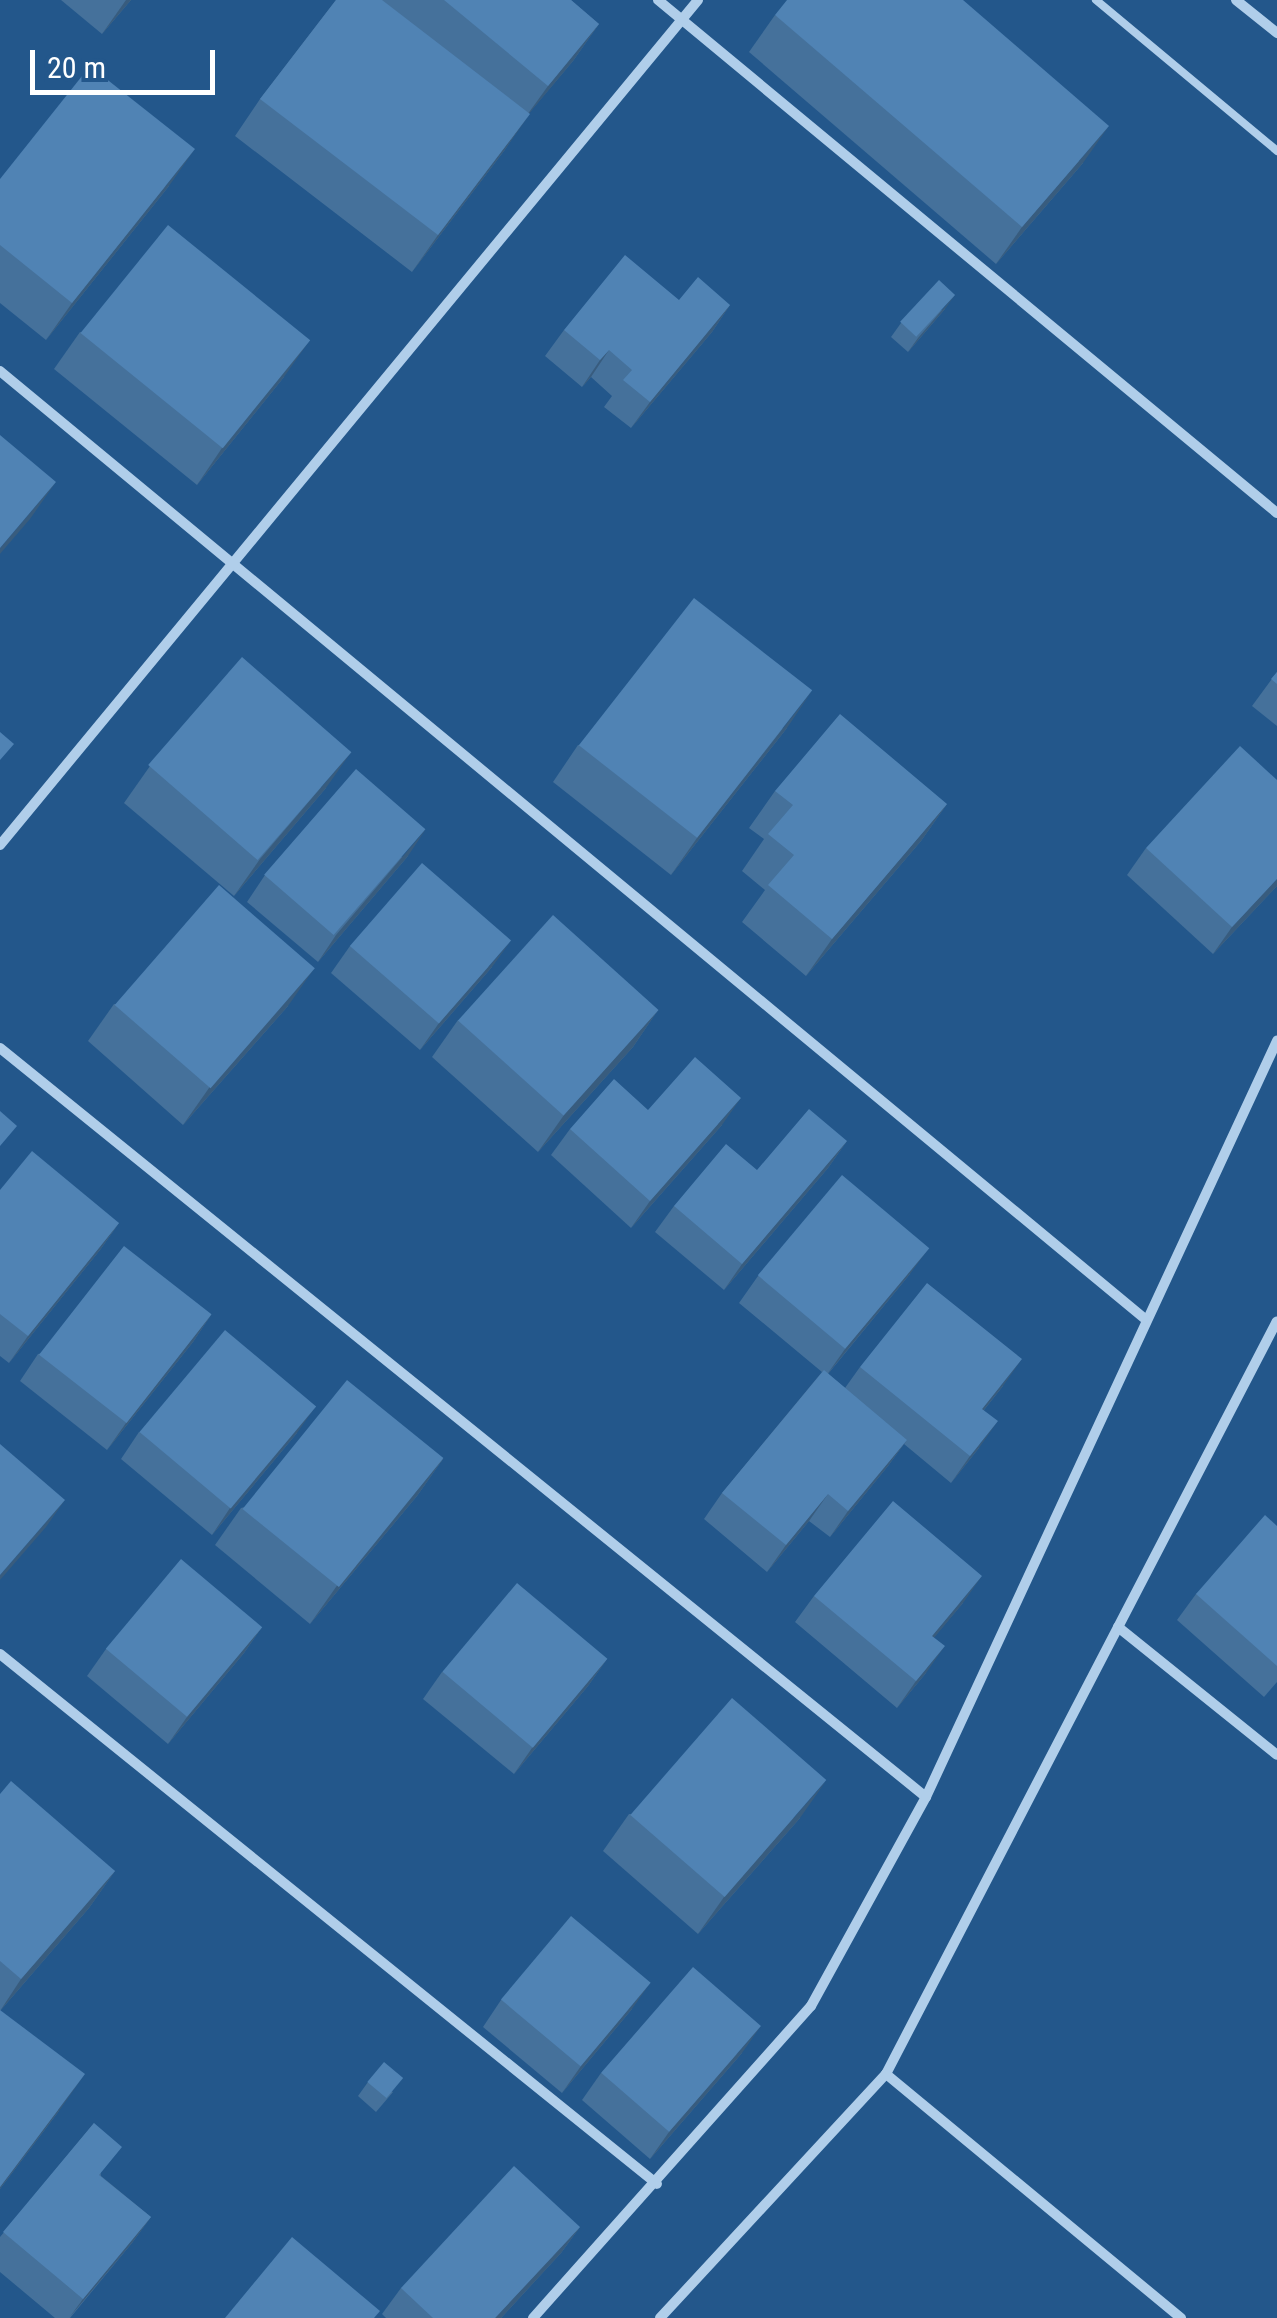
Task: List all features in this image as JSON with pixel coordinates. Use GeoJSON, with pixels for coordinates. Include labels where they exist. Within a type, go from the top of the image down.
{"type":"FeatureCollection","features":[{"type":"Feature","properties":{"kind":"street"},"geometry":{"type":"LineString","coordinates":[[658,0],[1277,513]]}},
{"type":"Feature","properties":{"kind":"street"},"geometry":{"type":"LineString","coordinates":[[0,845],[698,0]]}},
{"type":"Feature","properties":{"kind":"street"},"geometry":{"type":"LineString","coordinates":[[1236,0],[1277,33]]}},
{"type":"Feature","properties":{"kind":"street"},"geometry":{"type":"LineString","coordinates":[[0,372],[1146,1319]]}},
{"type":"Feature","properties":{"kind":"street"},"geometry":{"type":"LineString","coordinates":[[533,2318],[657,2184],[811,2006],[926,1797],[1277,1042]]}},
{"type":"Feature","properties":{"kind":"street"},"geometry":{"type":"LineString","coordinates":[[0,1048],[926,1797]]}},
{"type":"Feature","properties":{"kind":"street"},"geometry":{"type":"LineString","coordinates":[[660,2318],[886,2074],[1277,1321]]}},
{"type":"Feature","properties":{"kind":"street"},"geometry":{"type":"LineString","coordinates":[[1118,1628],[1277,1755]]}},
{"type":"Feature","properties":{"kind":"street"},"geometry":{"type":"LineString","coordinates":[[0,1654],[657,2184]]}},
{"type":"Feature","properties":{"kind":"street"},"geometry":{"type":"LineString","coordinates":[[886,2074],[1181,2318]]}},
{"type":"Feature","properties":{"kind":"lane"},"geometry":{"type":"LineString","coordinates":[[1096,0],[1277,151]]}},
{"type":"Feature","properties":{"kind":"building"},"geometry":{"type":"Polygon","coordinates":[[[336,0],[382,0],[530,114],[438,235],[260,99],[336,0]]]}},
{"type":"Feature","properties":{"kind":"building"},"geometry":{"type":"Polygon","coordinates":[[[444,0],[571,0],[599,24],[548,86],[444,0]]]}},
{"type":"Feature","properties":{"kind":"building"},"geometry":{"type":"Polygon","coordinates":[[[787,0],[963,0],[1109,126],[1022,227],[775,15],[787,0]]]}},
{"type":"Feature","properties":{"kind":"building"},"geometry":{"type":"Polygon","coordinates":[[[90,66],[195,149],[72,303],[0,245],[0,179],[90,66]]]}},
{"type":"Feature","properties":{"kind":"building"},"geometry":{"type":"Polygon","coordinates":[[[168,225],[310,340],[223,448],[81,333],[168,225]]]}},
{"type":"Feature","properties":{"kind":"building"},"geometry":{"type":"Polygon","coordinates":[[[625,255],[679,300],[698,277],[730,305],[650,402],[623,380],[632,370],[609,350],[600,360],[564,330],[625,255]]]}},
{"type":"Feature","properties":{"kind":"building"},"geometry":{"type":"Polygon","coordinates":[[[939,280],[955,295],[916,337],[900,322],[939,280]]]}},
{"type":"Feature","properties":{"kind":"building"},"geometry":{"type":"Polygon","coordinates":[[[0,435],[56,482],[0,548],[0,435]]]}},
{"type":"Feature","properties":{"kind":"building"},"geometry":{"type":"Polygon","coordinates":[[[694,598],[812,690],[697,838],[579,745],[694,598]]]}},
{"type":"Feature","properties":{"kind":"building"},"geometry":{"type":"Polygon","coordinates":[[[242,657],[351,752],[258,860],[148,765],[242,657]]]}},
{"type":"Feature","properties":{"kind":"building"},"geometry":{"type":"Polygon","coordinates":[[[840,714],[947,804],[832,939],[768,885],[794,855],[768,834],[793,805],[775,791],[840,714]]]}},
{"type":"Feature","properties":{"kind":"building"},"geometry":{"type":"Polygon","coordinates":[[[0,732],[14,744],[0,760],[0,732]]]}},
{"type":"Feature","properties":{"kind":"building"},"geometry":{"type":"Polygon","coordinates":[[[1240,746],[1277,780],[1277,879],[1232,927],[1146,848],[1240,746]]]}},
{"type":"Feature","properties":{"kind":"building"},"geometry":{"type":"Polygon","coordinates":[[[356,769],[425,829],[334,935],[264,875],[356,769]]]}},
{"type":"Feature","properties":{"kind":"building"},"geometry":{"type":"Polygon","coordinates":[[[422,863],[511,940],[439,1023],[350,946],[422,863]]]}},
{"type":"Feature","properties":{"kind":"building"},"geometry":{"type":"Polygon","coordinates":[[[219,885],[315,968],[211,1088],[115,1005],[219,885]]]}},
{"type":"Feature","properties":{"kind":"building"},"geometry":{"type":"Polygon","coordinates":[[[553,915],[659,1010],[564,1116],[458,1021],[553,915]]]}},
{"type":"Feature","properties":{"kind":"building"},"geometry":{"type":"Polygon","coordinates":[[[695,1057],[741,1098],[650,1201],[570,1129],[614,1079],[648,1110],[695,1057]]]}},
{"type":"Feature","properties":{"kind":"building"},"geometry":{"type":"Polygon","coordinates":[[[809,1109],[847,1141],[742,1264],[674,1206],[726,1144],[757,1170],[809,1109]]]}},
{"type":"Feature","properties":{"kind":"building"},"geometry":{"type":"Polygon","coordinates":[[[0,1111],[17,1126],[0,1146],[0,1111]]]}},
{"type":"Feature","properties":{"kind":"building"},"geometry":{"type":"Polygon","coordinates":[[[32,1151],[119,1223],[28,1336],[0,1314],[0,1190],[32,1151]]]}},
{"type":"Feature","properties":{"kind":"building"},"geometry":{"type":"Polygon","coordinates":[[[842,1175],[929,1248],[845,1349],[758,1275],[842,1175]]]}},
{"type":"Feature","properties":{"kind":"building"},"geometry":{"type":"Polygon","coordinates":[[[124,1246],[211,1314],[127,1423],[39,1355],[124,1246]]]}},
{"type":"Feature","properties":{"kind":"building"},"geometry":{"type":"Polygon","coordinates":[[[927,1283],[1022,1359],[982,1409],[998,1421],[970,1456],[860,1367],[927,1283]]]}},
{"type":"Feature","properties":{"kind":"building"},"geometry":{"type":"Polygon","coordinates":[[[225,1330],[316,1406],[231,1508],[140,1432],[225,1330]]]}},
{"type":"Feature","properties":{"kind":"building"},"geometry":{"type":"Polygon","coordinates":[[[824,1370],[907,1440],[848,1511],[828,1494],[786,1545],[722,1493],[824,1370]]]}},
{"type":"Feature","properties":{"kind":"building"},"geometry":{"type":"Polygon","coordinates":[[[347,1380],[443,1458],[339,1587],[243,1509],[347,1380]]]}},
{"type":"Feature","properties":{"kind":"building"},"geometry":{"type":"Polygon","coordinates":[[[0,1444],[65,1500],[0,1575],[0,1444]]]}},
{"type":"Feature","properties":{"kind":"building"},"geometry":{"type":"Polygon","coordinates":[[[893,1501],[982,1576],[932,1636],[945,1646],[916,1681],[814,1596],[893,1501]]]}},
{"type":"Feature","properties":{"kind":"building"},"geometry":{"type":"Polygon","coordinates":[[[1265,1515],[1277,1526],[1277,1666],[1196,1594],[1265,1515]]]}},
{"type":"Feature","properties":{"kind":"building"},"geometry":{"type":"Polygon","coordinates":[[[181,1559],[262,1627],[187,1717],[106,1649],[181,1559]]]}},
{"type":"Feature","properties":{"kind":"building"},"geometry":{"type":"Polygon","coordinates":[[[517,1583],[607,1659],[533,1748],[442,1672],[517,1583]]]}},
{"type":"Feature","properties":{"kind":"building"},"geometry":{"type":"Polygon","coordinates":[[[732,1698],[826,1780],[725,1897],[630,1815],[732,1698]]]}},
{"type":"Feature","properties":{"kind":"building"},"geometry":{"type":"Polygon","coordinates":[[[11,1781],[115,1871],[21,1979],[0,1961],[0,1794],[11,1781]]]}},
{"type":"Feature","properties":{"kind":"building"},"geometry":{"type":"Polygon","coordinates":[[[571,1916],[651,1983],[581,2066],[501,1999],[571,1916]]]}},
{"type":"Feature","properties":{"kind":"building"},"geometry":{"type":"Polygon","coordinates":[[[693,1967],[761,2026],[669,2132],[601,2073],[693,1967]]]}},
{"type":"Feature","properties":{"kind":"building"},"geometry":{"type":"Polygon","coordinates":[[[0,2010],[85,2074],[0,2187],[0,2010]]]}},
{"type":"Feature","properties":{"kind":"building"},"geometry":{"type":"Polygon","coordinates":[[[384,2062],[403,2078],[386,2098],[367,2082],[384,2062]]]}},
{"type":"Feature","properties":{"kind":"building"},"geometry":{"type":"Polygon","coordinates":[[[94,2123],[122,2147],[99,2175],[151,2217],[83,2299],[3,2232],[94,2123]]]}},
{"type":"Feature","properties":{"kind":"building"},"geometry":{"type":"Polygon","coordinates":[[[514,2166],[580,2227],[495,2318],[433,2318],[401,2288],[514,2166]]]}},
{"type":"Feature","properties":{"kind":"building"},"geometry":{"type":"Polygon","coordinates":[[[292,2237],[380,2311],[374,2318],[225,2318],[292,2237]]]}}]}
